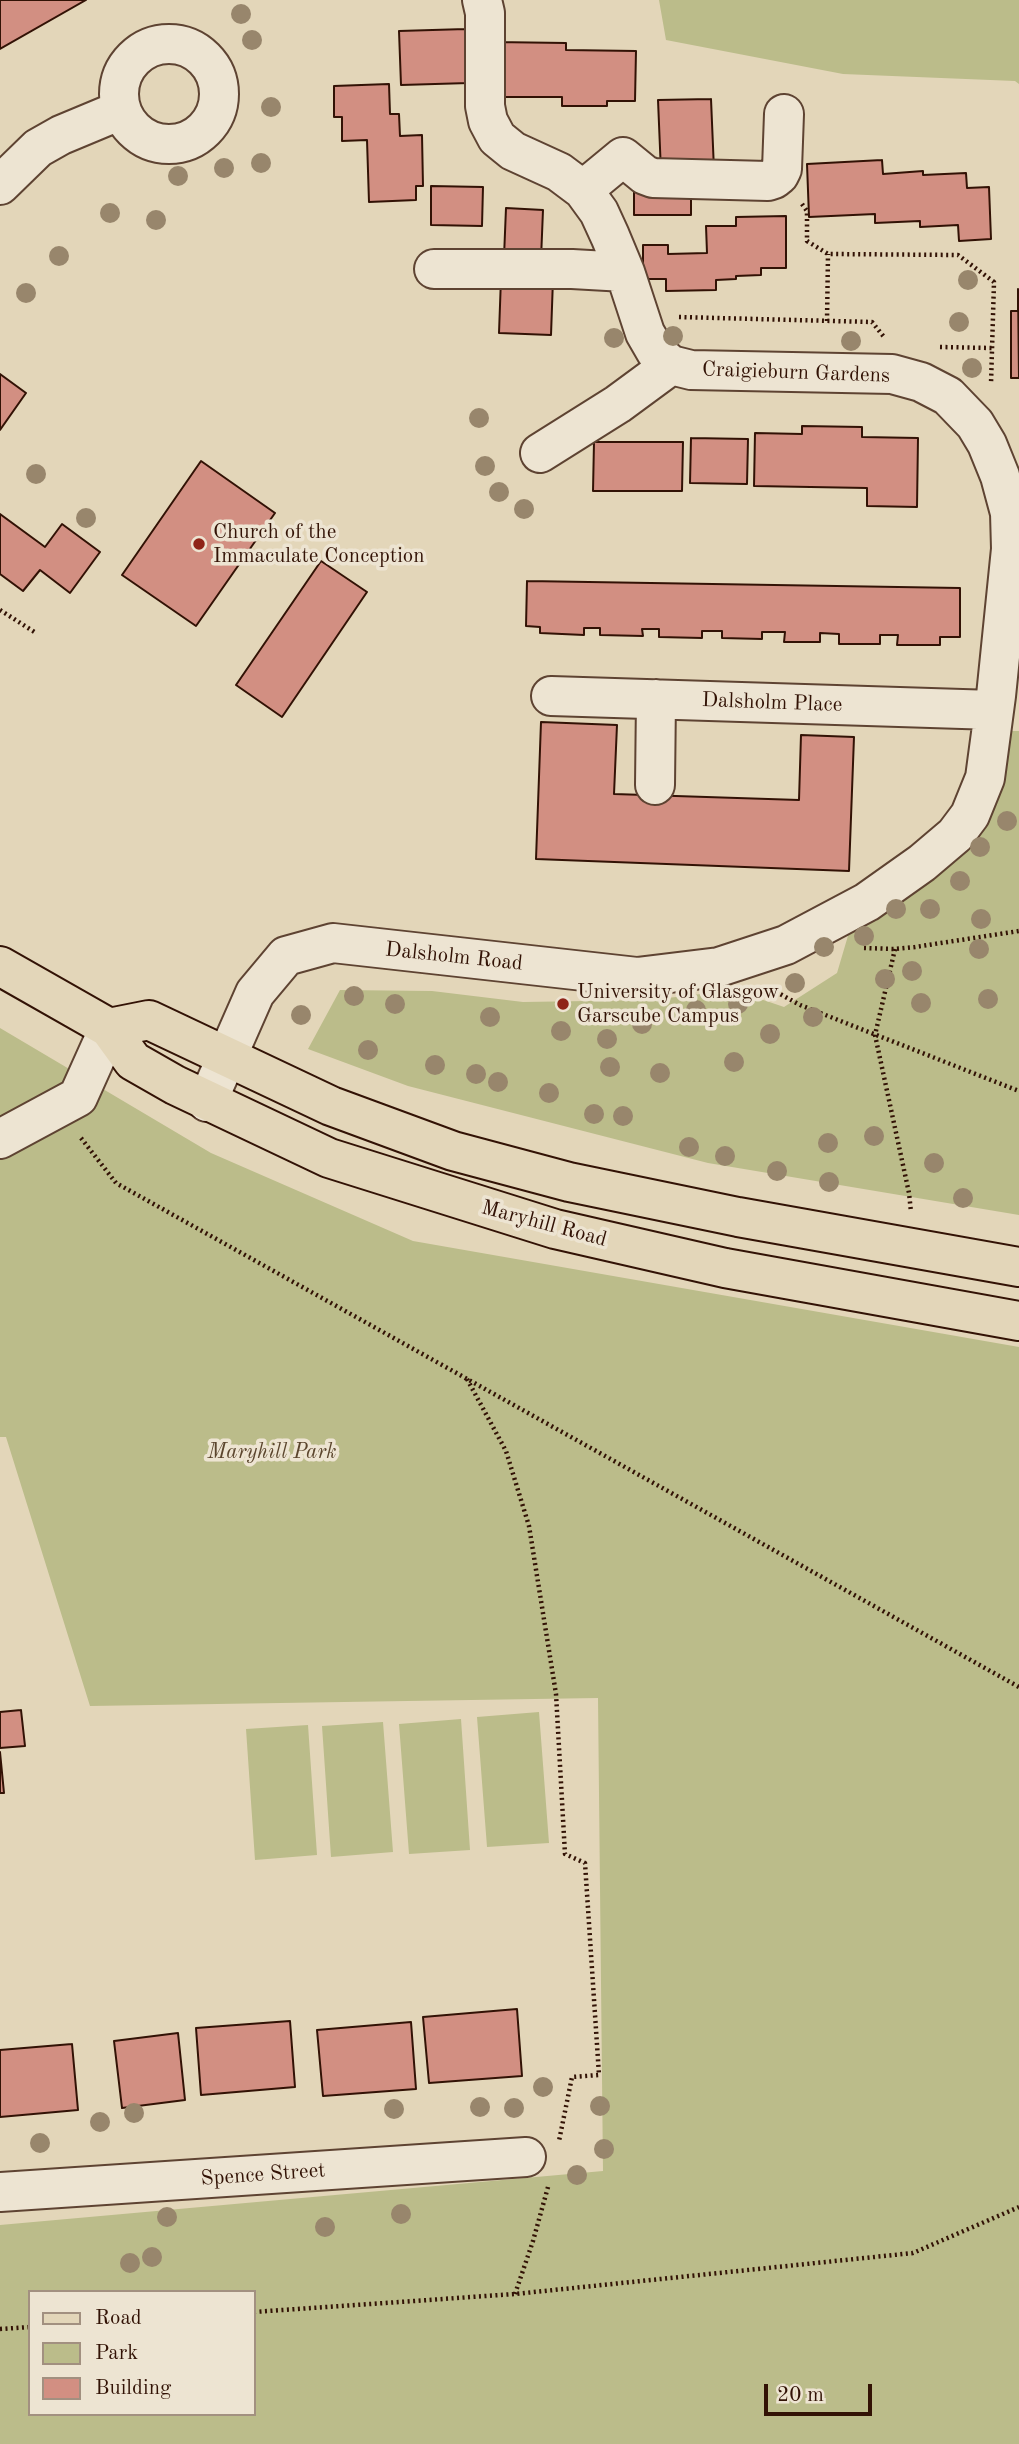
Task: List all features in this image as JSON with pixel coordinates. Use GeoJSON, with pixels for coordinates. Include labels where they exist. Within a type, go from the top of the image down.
{"type":"FeatureCollection","features":[{"type":"Feature","properties":{"kind":"main road","name":"Maryhill Road"},"geometry":{"type":"LineString","coordinates":[[0,966],[109,1028],[133,1061],[207,1102],[329,1158],[555,1230],[725,1268],[1019,1321]]}},
{"type":"Feature","properties":{"kind":"main road"},"geometry":{"type":"LineString","coordinates":[[109,1028],[149,1020],[331,1106],[453,1151],[569,1182],[738,1217],[1019,1267]]}},
{"type":"Feature","properties":{"kind":"street","name":"Craigieburn Gardens"},"geometry":{"type":"LineString","coordinates":[[482,0],[485,13],[485,106],[488,121],[497,138],[513,151],[559,172],[583,190],[599,212],[625,272],[645,333],[656,352],[671,365],[691,370],[892,374],[921,382],[948,396],[975,424],[987,444],[1000,476],[1010,513],[1011,549],[985,778],[970,815],[955,835],[922,863],[867,902]]}},
{"type":"Feature","properties":{"kind":"street"},"geometry":{"type":"LineString","coordinates":[[0,185],[38,148],[61,135],[121,110]]}},
{"type":"Feature","properties":{"kind":"street"},"geometry":{"type":"LineString","coordinates":[[583,190],[623,157],[645,175],[653,178],[768,181],[779,176],[782,169],[784,114]]}},
{"type":"Feature","properties":{"kind":"street"},"geometry":{"type":"LineString","coordinates":[[434,269],[572,269],[625,272]]}},
{"type":"Feature","properties":{"kind":"street"},"geometry":{"type":"LineString","coordinates":[[540,453],[618,404],[671,365]]}},
{"type":"Feature","properties":{"kind":"street","name":"Dalsholm Place"},"geometry":{"type":"LineString","coordinates":[[551,696],[994,710]]}},
{"type":"Feature","properties":{"kind":"street"},"geometry":{"type":"LineString","coordinates":[[655,785],[656,699]]}},
{"type":"Feature","properties":{"kind":"street","name":"Dalsholm Road"},"geometry":{"type":"LineString","coordinates":[[207,1102],[255,993],[286,956],[333,943],[637,977],[719,967],[786,945],[867,902]]}},
{"type":"Feature","properties":{"kind":"street"},"geometry":{"type":"LineString","coordinates":[[0,1139],[78,1097],[109,1028]]}},
{"type":"Feature","properties":{"kind":"street","name":"Spence Street"},"geometry":{"type":"LineString","coordinates":[[0,2192],[544,2161]]}},
{"type":"Feature","properties":{"kind":"path"},"geometry":{"type":"LineString","coordinates":[[779,176],[807,211],[807,241],[828,254],[958,255],[994,282],[990,411],[975,424]]}},
{"type":"Feature","properties":{"kind":"path"},"geometry":{"type":"LineString","coordinates":[[827,321],[828,254]]}},
{"type":"Feature","properties":{"kind":"path"},"geometry":{"type":"LineString","coordinates":[[0,610],[36,633]]}},
{"type":"Feature","properties":{"kind":"path"},"geometry":{"type":"LineString","coordinates":[[854,948],[895,950],[1019,931]]}},
{"type":"Feature","properties":{"kind":"path"},"geometry":{"type":"LineString","coordinates":[[895,950],[875,1035],[909,1193],[911,1210],[905,1247]]}},
{"type":"Feature","properties":{"kind":"path"},"geometry":{"type":"LineString","coordinates":[[719,967],[751,977],[800,1005],[1019,1091]]}},
{"type":"Feature","properties":{"kind":"path"},"geometry":{"type":"LineString","coordinates":[[78,1097],[70,1124],[116,1183],[1019,1687]]}},
{"type":"Feature","properties":{"kind":"path"},"geometry":{"type":"LineString","coordinates":[[467,1378],[506,1451],[529,1526],[556,1694],[565,1854],[585,1863],[599,2075],[572,2077],[544,2161],[533,2241],[515,2294]]}},
{"type":"Feature","properties":{"kind":"path"},"geometry":{"type":"LineString","coordinates":[[256,2312],[515,2294],[913,2253],[1019,2207]]}},
{"type":"Feature","properties":{"kind":"path"},"geometry":{"type":"LineString","coordinates":[[0,2329],[28,2327]]}},
{"type":"Feature","properties":{"kind":"green space"},"geometry":{"type":"Polygon","coordinates":[[[659,0],[1019,0],[1019,84],[1015,81],[843,74],[666,40],[659,0]]]}},
{"type":"Feature","properties":{"kind":"green space","name":"University of Glasgow Garscube Campus"},"geometry":{"type":"Polygon","coordinates":[[[1011,731],[1019,731],[1019,1215],[708,1163],[408,1086],[308,1049],[340,990],[432,991],[523,1002],[651,1000],[734,990],[784,1007],[837,973],[850,929],[991,812],[1011,731]]]}},
{"type":"Feature","properties":{"kind":"green space","name":"Maryhill Park"},"geometry":{"type":"Polygon","coordinates":[[[0,1028],[211,1153],[413,1241],[1019,1347],[1019,2444],[0,2444],[0,2225],[603,2171],[598,1698],[90,1706],[6,1437],[0,1437],[0,1028]]]}},
{"type":"Feature","properties":{"kind":"green space"},"geometry":{"type":"Polygon","coordinates":[[[539,1712],[549,1843],[487,1847],[477,1717],[539,1712]]]}},
{"type":"Feature","properties":{"kind":"green space"},"geometry":{"type":"Polygon","coordinates":[[[461,1719],[470,1850],[409,1854],[399,1724],[461,1719]]]}},
{"type":"Feature","properties":{"kind":"green space"},"geometry":{"type":"Polygon","coordinates":[[[383,1722],[393,1852],[331,1857],[322,1726],[383,1722]]]}},
{"type":"Feature","properties":{"kind":"green space"},"geometry":{"type":"Polygon","coordinates":[[[308,1725],[317,1855],[255,1860],[246,1729],[308,1725]]]}},
{"type":"Feature","properties":{"kind":"building"},"geometry":{"type":"Polygon","coordinates":[[[0,0],[86,0],[0,49],[0,0]]]}},
{"type":"Feature","properties":{"kind":"building"},"geometry":{"type":"Polygon","coordinates":[[[466,29],[469,83],[401,85],[399,31],[466,29]]]}},
{"type":"Feature","properties":{"kind":"building"},"geometry":{"type":"Polygon","coordinates":[[[494,42],[566,43],[566,50],[636,51],[635,101],[607,101],[607,106],[562,106],[562,97],[493,97],[494,42]]]}},
{"type":"Feature","properties":{"kind":"building"},"geometry":{"type":"Polygon","coordinates":[[[389,84],[390,114],[399,114],[400,136],[422,135],[423,186],[416,186],[416,200],[369,202],[367,140],[342,141],[342,117],[334,117],[334,86],[389,84]]]}},
{"type":"Feature","properties":{"kind":"building"},"geometry":{"type":"Polygon","coordinates":[[[711,99],[714,170],[661,172],[658,100],[711,99]]]}},
{"type":"Feature","properties":{"kind":"building"},"geometry":{"type":"Polygon","coordinates":[[[882,160],[883,174],[923,171],[923,175],[966,173],[967,188],[989,187],[991,239],[959,241],[958,225],[920,227],[920,221],[875,223],[875,214],[809,217],[807,164],[882,160]]]}},
{"type":"Feature","properties":{"kind":"building"},"geometry":{"type":"Polygon","coordinates":[[[431,186],[483,187],[482,226],[431,225],[431,186]]]}},
{"type":"Feature","properties":{"kind":"building"},"geometry":{"type":"Polygon","coordinates":[[[634,188],[691,189],[691,215],[634,215],[634,188]]]}},
{"type":"Feature","properties":{"kind":"building"},"geometry":{"type":"Polygon","coordinates":[[[506,208],[543,210],[541,259],[504,257],[506,208]]]}},
{"type":"Feature","properties":{"kind":"building"},"geometry":{"type":"Polygon","coordinates":[[[786,216],[786,268],[761,268],[761,275],[716,280],[716,290],[666,291],[666,279],[643,279],[643,245],[668,245],[668,254],[707,253],[706,226],[736,226],[736,217],[786,216]]]}},
{"type":"Feature","properties":{"kind":"building"},"geometry":{"type":"Polygon","coordinates":[[[501,278],[553,279],[551,335],[499,333],[501,278]]]}},
{"type":"Feature","properties":{"kind":"building"},"geometry":{"type":"Polygon","coordinates":[[[1018,289],[1019,378],[1011,378],[1011,311],[1018,311],[1018,289]]]}},
{"type":"Feature","properties":{"kind":"building"},"geometry":{"type":"Polygon","coordinates":[[[0,374],[26,393],[0,430],[0,374]]]}},
{"type":"Feature","properties":{"kind":"building"},"geometry":{"type":"Polygon","coordinates":[[[802,426],[862,427],[862,437],[918,438],[917,507],[867,506],[867,488],[754,486],[755,433],[802,434],[802,426]]]}},
{"type":"Feature","properties":{"kind":"building"},"geometry":{"type":"Polygon","coordinates":[[[691,438],[748,439],[747,484],[690,483],[691,438]]]}},
{"type":"Feature","properties":{"kind":"building"},"geometry":{"type":"Polygon","coordinates":[[[594,442],[683,442],[682,491],[593,491],[594,442]]]}},
{"type":"Feature","properties":{"kind":"building","name":"Church of the Immaculate Conception"},"geometry":{"type":"Polygon","coordinates":[[[201,461],[275,513],[196,626],[122,575],[201,461]]]}},
{"type":"Feature","properties":{"kind":"building"},"geometry":{"type":"Polygon","coordinates":[[[0,514],[45,547],[62,524],[100,552],[70,593],[40,570],[23,591],[0,574],[0,514]]]}},
{"type":"Feature","properties":{"kind":"building"},"geometry":{"type":"Polygon","coordinates":[[[321,561],[367,592],[282,717],[236,685],[321,561]]]}},
{"type":"Feature","properties":{"kind":"building"},"geometry":{"type":"Polygon","coordinates":[[[527,581],[960,588],[960,637],[940,637],[940,645],[897,645],[898,635],[880,635],[880,644],[839,644],[839,634],[820,633],[820,642],[784,642],[785,632],[762,632],[762,639],[722,638],[722,631],[702,631],[702,638],[659,637],[659,629],[642,629],[643,636],[600,635],[600,628],[584,628],[584,635],[540,633],[540,627],[526,626],[527,581]]]}},
{"type":"Feature","properties":{"kind":"building"},"geometry":{"type":"Polygon","coordinates":[[[541,722],[617,725],[614,794],[799,800],[801,735],[854,737],[849,871],[536,859],[541,722]]]}},
{"type":"Feature","properties":{"kind":"building"},"geometry":{"type":"Polygon","coordinates":[[[21,1710],[25,1746],[0,1748],[0,1712],[21,1710]]]}},
{"type":"Feature","properties":{"kind":"building"},"geometry":{"type":"Polygon","coordinates":[[[0,1752],[4,1793],[0,1793],[0,1752]]]}},
{"type":"Feature","properties":{"kind":"building"},"geometry":{"type":"Polygon","coordinates":[[[517,2009],[522,2076],[429,2083],[423,2017],[517,2009]]]}},
{"type":"Feature","properties":{"kind":"building"},"geometry":{"type":"Polygon","coordinates":[[[290,2021],[295,2087],[201,2095],[196,2028],[290,2021]]]}},
{"type":"Feature","properties":{"kind":"building"},"geometry":{"type":"Polygon","coordinates":[[[411,2022],[416,2089],[323,2096],[317,2030],[411,2022]]]}},
{"type":"Feature","properties":{"kind":"building"},"geometry":{"type":"Polygon","coordinates":[[[178,2033],[185,2100],[122,2108],[114,2041],[178,2033]]]}},
{"type":"Feature","properties":{"kind":"building"},"geometry":{"type":"Polygon","coordinates":[[[72,2044],[78,2110],[0,2117],[0,2050],[72,2044]]]}},
{"type":"Feature","properties":{"kind":"place","name":"Church of the Immaculate Conception"},"geometry":{"type":"Point","coordinates":[199,544]}},
{"type":"Feature","properties":{"kind":"place","name":"University of Glasgow Garscube Campus"},"geometry":{"type":"Point","coordinates":[563,1004]}}]}
